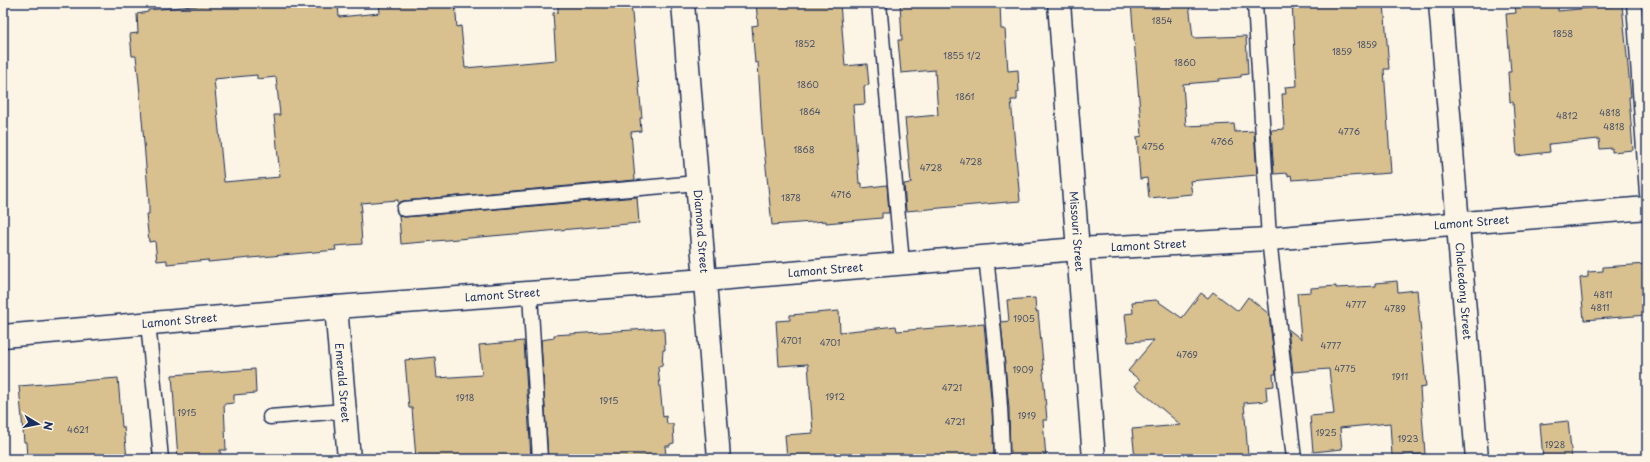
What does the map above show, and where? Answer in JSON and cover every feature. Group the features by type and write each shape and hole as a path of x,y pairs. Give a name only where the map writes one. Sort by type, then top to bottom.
{"street":[{"name":"Diamond Street","path":"683,3 719,459"},
{"name":"Missouri Street","path":"1059,3 1094,459"},
{"name":"Chalcedony Street","path":"1440,3 1477,459"},
{"name":"Lamont Street","path":"3,336 148,322 336,307 530,294 986,256 1078,249 1269,239 1647,208"},
{"name":"Emerald Street","path":"336,307 348,459"}],"lane":[{"path":"879,3 902,263"},
{"path":"1255,3 1269,239 1294,459"},
{"path":"1634,3 1647,194"},
{"path":"404,209 697,183"},
{"path":"986,256 996,351 1002,459"},
{"path":"530,294 540,459"},
{"path":"148,322 161,459"},
{"path":"270,417 344,411"}],"building":[{"path":"228,3 338,3 339,17 380,13 379,3 455,3 457,27 461,26 465,68 556,60 553,13 558,12 558,3 631,3 642,118 640,118 641,131 631,132 635,180 403,201 398,204 398,200 361,203 362,244 335,246 336,250 208,262 208,260 167,264 167,260 157,261 155,241 149,242 146,214 149,214 149,203 139,83 136,56 132,56 130,34 138,33 137,14 148,12 148,10","holes":["257,75 257,79 276,77 280,115 274,115 280,177 224,182 214,79"]},
{"path":"756,3 840,3 845,66 867,64 869,85 864,86 865,104 853,105 859,183 862,183 862,188 887,185 889,213 882,213 882,218 826,223 826,221 772,225 762,129 758,62 755,63 752,26 758,25"},
{"path":"900,3 1000,3 1001,29 1005,29 1008,71 1018,70 1019,92 1017,92 1017,100 1011,100 1020,201 906,211 904,184 911,183 905,118 938,115 935,70 901,73 898,40 902,40"},
{"path":"1131,3 1189,3 1193,38 1246,36 1248,74 1241,75 1241,77 1219,79 1219,81 1183,84 1186,126 1234,124 1235,132 1254,131 1257,175 1190,181 1192,194 1149,198 1147,178 1140,179 1137,137 1142,136"},
{"path":"1292,3 1384,3 1389,69 1384,69 1391,173 1292,180 1291,175 1288,176 1288,173 1274,174 1271,130 1284,129 1282,94 1286,94 1285,87 1297,86"},
{"path":"1515,3 1547,3 1547,7 1558,6 1558,11 1622,5 1631,97 1629,97 1633,150 1612,152 1612,148 1600,149 1599,139 1549,144 1550,152 1517,156 1513,102 1510,102 1508,72 1511,72 1506,14 1516,13"},
{"path":"637,197 639,223 401,244 399,215 405,217"},
{"path":"1647,264 1647,315 1584,320 1580,278 1588,277 1588,272 1603,271 1603,267"},
{"path":"1397,281 1398,292 1417,290 1426,387 1420,388 1425,454 1392,456 1390,423 1340,428 1342,449 1313,452 1310,416 1334,414 1329,369 1293,372 1288,329 1301,339 1297,293 1311,292 1311,288 1336,286 1336,288 1376,286 1376,283"},
{"path":"1213,292 1238,311 1248,297 1269,314 1276,374 1273,374 1274,386 1266,387 1267,401 1244,403 1248,456 1213,459 1135,459 1132,429 1181,425 1135,386 1140,380 1128,371 1154,340 1128,342 1125,314 1133,313 1132,302 1156,300 1182,318 1201,293 1208,298"},
{"path":"1035,298 1036,312 1038,311 1044,373 1047,420 1043,420 1046,459 1010,459 1009,408 1001,322 1009,321 1007,300"},
{"path":"839,311 840,332 896,326 897,331 984,324 992,409 994,459 787,459 785,435 813,433 808,364 779,366 776,321 790,320 790,315"},
{"path":"664,328 665,350 663,350 662,366 658,367 663,417 666,416 667,424 673,424 674,443 670,444 670,446 665,446 666,455 639,457 639,459 548,459 541,340 554,338 554,335"},
{"path":"524,341 531,459 416,459 412,408 409,408 405,360 435,357 437,378 482,375 479,345"},
{"path":"255,369 256,393 234,395 234,403 224,404 226,450 220,450 221,459 178,459 172,375"},
{"path":"118,378 122,427 124,427 127,459 27,459 19,386"},
{"path":"1568,421 1572,459 1543,459 1540,424"}]}
